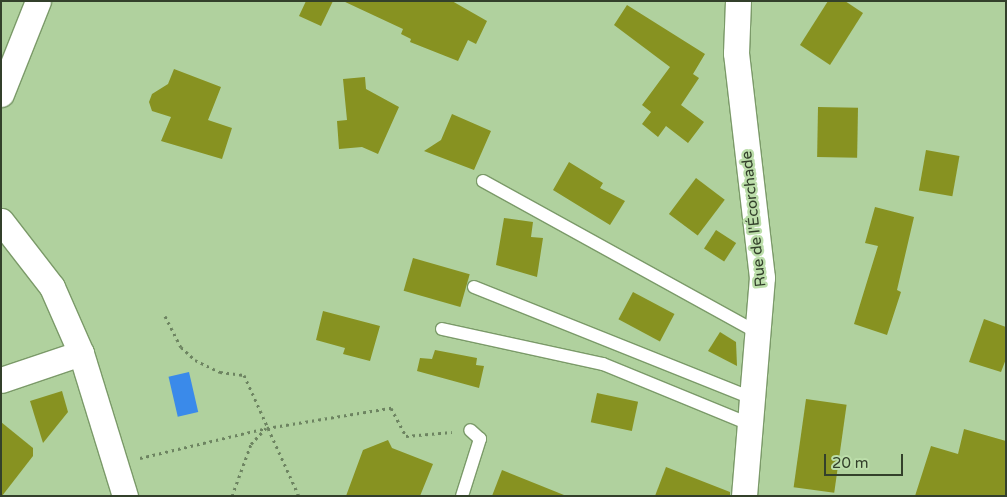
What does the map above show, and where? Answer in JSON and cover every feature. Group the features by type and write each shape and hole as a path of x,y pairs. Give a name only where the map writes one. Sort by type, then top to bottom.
{"street":[{"path":"1,94 38,1"},
{"name":"Rue de l'Écorchade","path":"738,1 736,53 762,277 752,425 744,496"},
{"path":"1,221 52,286 81,353 125,496"},
{"path":"1,380 81,353"}],"lane":[{"path":"483,181 758,333"},
{"path":"474,287 754,399"},
{"path":"442,329 603,364 752,425"},
{"path":"462,496 480,439 470,430"}],"path":[{"path":"166,316 180,347 195,360 220,372 244,375 299,496"},
{"path":"135,459 267,428 391,408 406,436 470,430"},
{"path":"232,496 251,444 267,428"}],"water":[{"path":"189,372 198,412 178,417 169,377"}],"building":[{"path":"306,1 333,1 321,26 299,16"},
{"path":"343,1 452,1 487,21 476,44 468,40 458,61 410,42 411,39 401,34 403,29"},
{"path":"828,1 845,1 863,13 830,65 800,45"},
{"path":"627,5 705,54 693,74 699,78 681,105 704,122 688,143 666,126 658,137 642,124 651,112 642,105 670,67 614,25"},
{"path":"174,69 221,87 208,120 232,128 222,159 161,141 171,117 152,111 149,102 152,94 168,84"},
{"path":"365,77 366,89 399,107 378,154 362,147 339,149 337,121 347,120 343,79"},
{"path":"818,107 858,108 857,158 817,157"},
{"path":"452,114 491,131 474,170 424,151 441,140"},
{"path":"926,150 959,156 952,196 919,190"},
{"path":"569,162 603,183 600,188 625,201 610,225 553,190"},
{"path":"696,178 725,200 698,236 669,214"},
{"path":"875,207 914,217 897,290 901,292 887,335 854,324 878,246 865,243"},
{"path":"504,218 533,222 531,237 543,238 537,277 496,265"},
{"path":"716,230 736,243 724,262 704,248"},
{"path":"413,258 470,274 460,307 404,291"},
{"path":"633,292 674,314 660,341 618,319"},
{"path":"323,311 380,326 370,361 343,354 345,348 316,340"},
{"path":"984,319 1006,327 1006,359 1001,372 969,362"},
{"path":"720,332 736,342 737,366 708,351"},
{"path":"435,350 477,358 476,365 484,366 479,388 417,371 420,358 432,359"},
{"path":"62,391 68,412 43,443 30,401"},
{"path":"597,393 638,402 632,431 591,422"},
{"path":"806,399 847,405 834,493 794,487"},
{"path":"1,422 33,448 33,456 2,496"},
{"path":"964,429 1006,441 1006,496 915,496 931,446 958,454"},
{"path":"388,440 392,448 433,464 420,496 346,496 363,450"},
{"path":"666,467 730,492 730,496 655,496"},
{"path":"502,470 564,495 564,496 492,496"}]}
